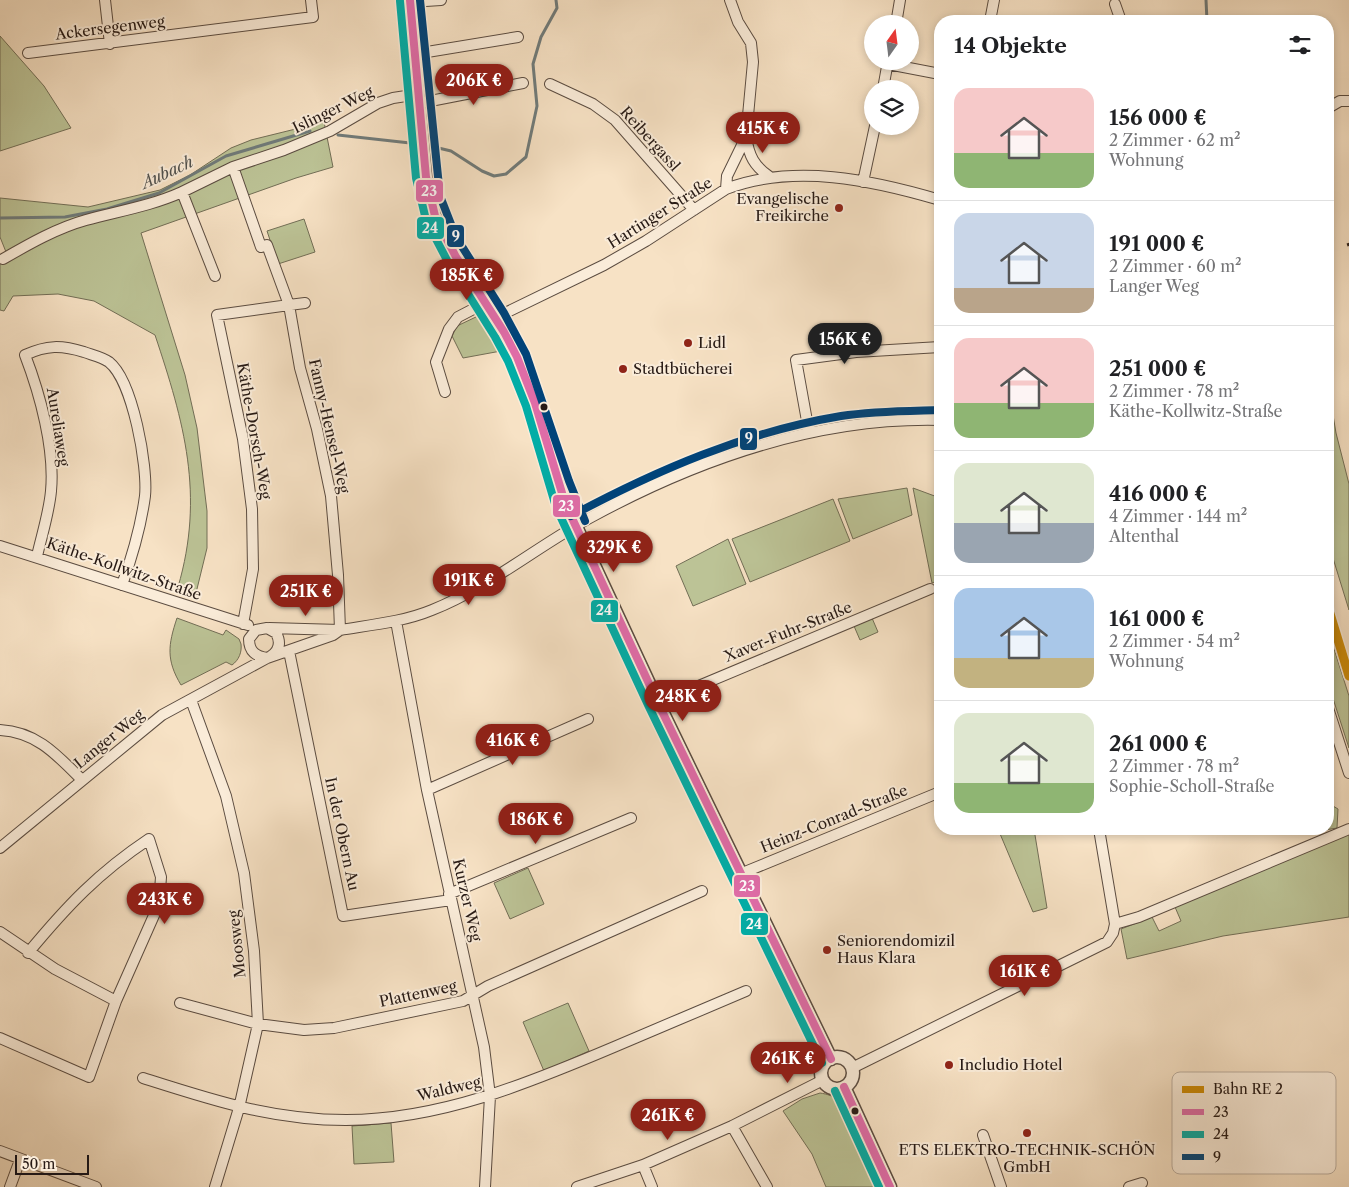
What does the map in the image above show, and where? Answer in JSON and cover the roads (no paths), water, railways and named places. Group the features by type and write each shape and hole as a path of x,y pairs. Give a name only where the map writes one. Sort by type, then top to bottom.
{"street":[{"path":"105,0 110,44"},
{"name":"Ackersegenweg","path":"28,53 313,17 311,0"},
{"path":"442,0 410,1 426,177 435,216 456,258 495,318 517,357 535,403 558,484 576,525 658,703 831,1059"},
{"path":"730,0 738,22 751,43 753,52 746,137 749,153 754,163 770,177"},
{"path":"898,15 900,0"},
{"path":"991,15 994,0"},
{"path":"1115,4 1120,15"},
{"path":"415,54 518,37"},
{"path":"919,69 934,73"},
{"name":"Islinger Weg","path":"2,259 41,238 85,220 144,206 182,192 233,166 284,150 330,130 378,103 392,98 420,99 523,83"},
{"name":"Reibergassl","path":"550,84 593,104 615,120 694,210"},
{"path":"1334,104 1340,101 1349,100"},
{"path":"863,182 873,135"},
{"path":"726,189 726,176 746,137"},
{"path":"233,166 261,247 266,245 289,305 305,303"},
{"name":"Hartinger Straße","path":"495,318 604,265 726,189 770,177 801,175 863,182 934,199"},
{"path":"182,192 215,276"},
{"path":"445,392 436,362 449,329 458,317 485,303"},
{"name":"Käthe-Dorsch-Weg","path":"241,623 253,568 252,509 242,439 217,315 289,305"},
{"name":"Fanny-Hensel-Weg","path":"289,305 300,368 317,429 331,496 338,575 340,630"},
{"name":"Aureliaweg","path":"37,556 47,518 51,490 47,437 41,402 25,355 39,349 64,346 110,363 118,374 131,403 138,427 146,473 145,495 122,585"},
{"path":"809,432 796,360 856,352 934,348"},
{"name":"Langer Weg","path":"0,848 162,715 269,657 289,651 340,630 396,621 432,610 465,594 576,525 654,484 694,466 809,432 887,422 934,420"},
{"name":"Käthe-Kollwitz-Straße","path":"0,546 37,556 241,623 268,628 340,630"},
{"name":"Xaver-Fuhr-Straße","path":"658,703 930,589"},
{"name":"Kurzer Weg","path":"396,621 427,790 450,897 474,994 484,1048 490,1096 485,1187"},
{"path":"241,623 249,640 251,651 248,670"},
{"path":"249,640 256,630 268,628 276,633 280,643 276,653 269,657 257,656 251,651"},
{"name":"In der Obern Au","path":"289,651 343,916 450,897 631,818"},
{"name":"Moosweg","path":"191,700 226,796 244,873 254,951 258,1024 239,1108 215,1187"},
{"path":"427,790 588,719"},
{"path":"1334,727 1349,773"},
{"path":"0,730 20,733 41,742 82,780"},
{"name":"Heinz-Conrad-Straße","path":"740,874 934,794"},
{"path":"1115,924 1139,917 1349,829"},
{"path":"852,1068 1107,942 1114,933 1115,924 1100,835"},
{"path":"0,1038 89,1077 116,1002 159,904 161,877 149,838 116,861 90,883 28,953"},
{"name":"Plattenweg","path":"180,1003 258,1024 304,1030 334,1028 463,1001 474,994 702,891"},
{"path":"0,932 28,953 116,1002"},
{"name":"Waldweg","path":"143,1078 239,1108 301,1117 346,1120 384,1118 490,1096 564,1069 746,991"},
{"path":"831,1059 843,1059 852,1068 853,1076 844,1087 832,1088 823,1080 822,1068 831,1059"},
{"path":"577,1187 643,1165 732,1126 823,1080"},
{"path":"844,1087 890,1187"},
{"path":"732,1126 766,1187"},
{"path":"984,1136 1001,1187"},
{"path":"0,1151 96,1187"},
{"path":"10,1187 20,1160"},
{"path":"643,1165 652,1187"},
{"path":"1128,1187 1142,1183"}],"waterway":[{"name":"Aubach","path":"426,145 451,151 482,171 494,176 506,174 526,157 537,106 533,64 541,37 557,8 556,0"},
{"path":"1206,0 1207,15"},
{"name":"Aubach","path":"0,218 65,217 107,209 159,193 226,156 310,131"},
{"name":"Aubach","path":"338,135 419,144"}],"place":[{"name":"Evangelische Freikirche","path":"839,208"},
{"name":"Lidl","path":"688,343"},
{"name":"Stadtbücherei","path":"623,369"},
{"name":"Seniorendomizil Haus Klara","path":"827,950"},
{"name":"Includio Hotel","path":"949,1065"},
{"name":"ETS ELEKTRO-TECHNIK-SCHÖN GmbH","path":"1027,1133"}]}
